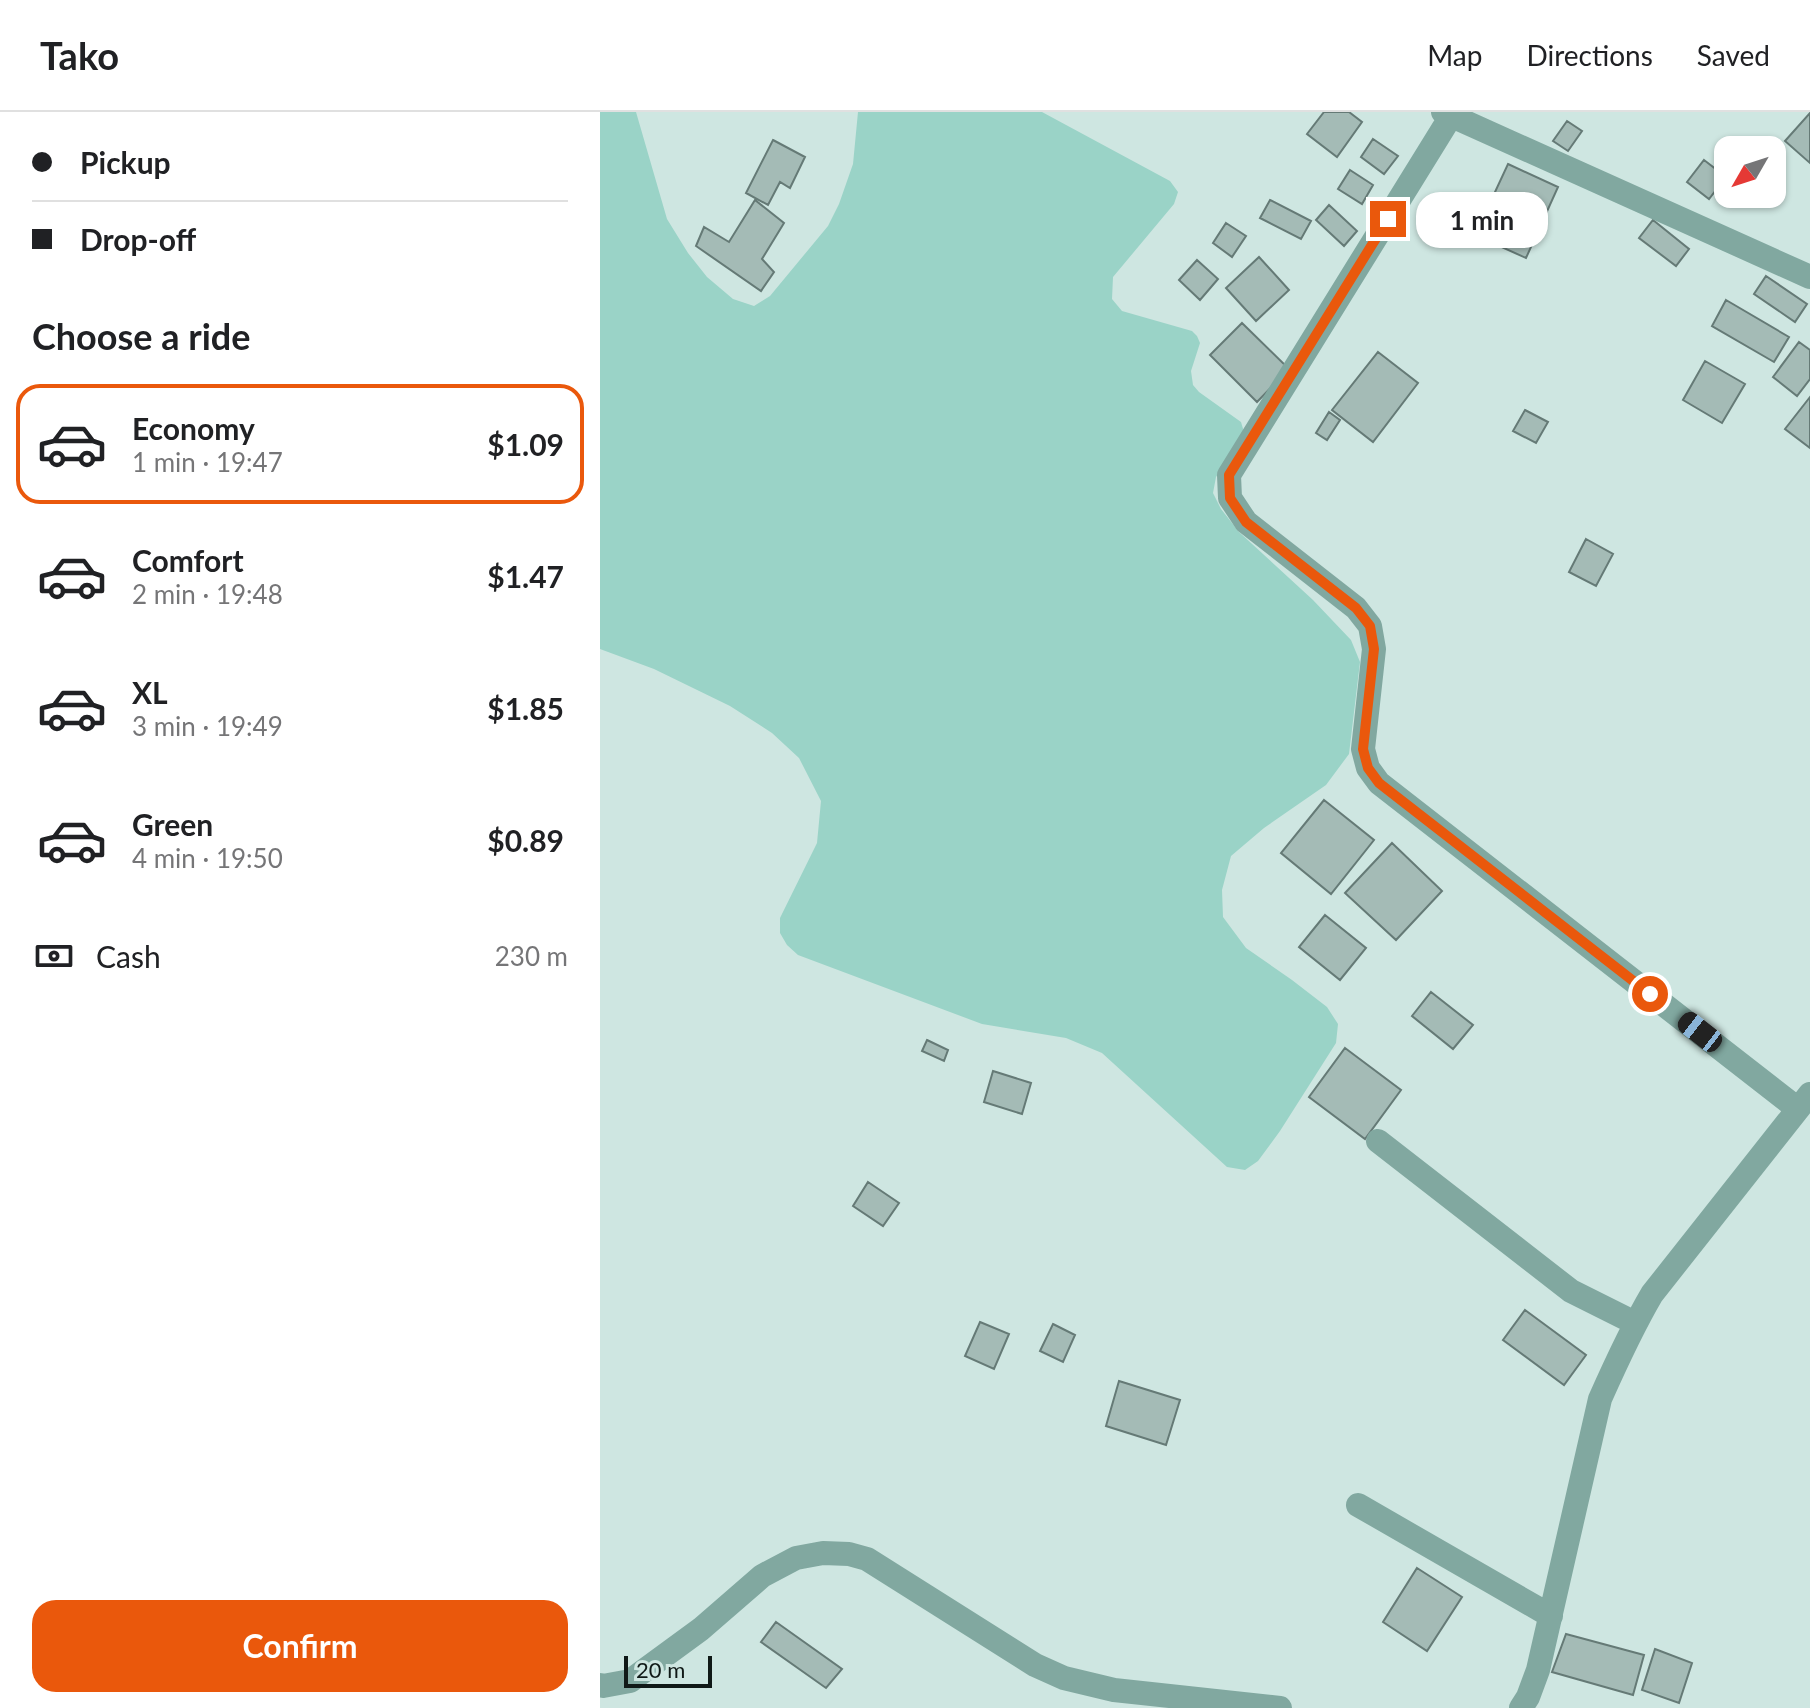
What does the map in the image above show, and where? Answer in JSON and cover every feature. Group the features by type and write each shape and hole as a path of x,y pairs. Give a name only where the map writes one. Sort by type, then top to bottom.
{"street":[{"path":"1521,1708 1538,1670 1600,1399 1635,1323 1652,1294 1804,1101 1379,783 1368,768 1363,749 1374,649 1370,626 1356,608 1246,522 1230,498 1229,475 1447,114 1810,277"},
{"path":"1378,1141 1571,1291 1635,1323"},
{"path":"1358,1505 1551,1616"},
{"path":"600,1685 630,1681 701,1629 762,1576 796,1558 823,1553 849,1554 867,1559 1035,1665 1064,1678 1114,1690 1280,1708"}],"green space":[{"path":"600,112 636,112 667,219 707,277 733,299 754,306 770,296 828,226 853,164 858,112 1042,112 1170,181 1178,192 1174,204 1113,277 1112,299 1122,311 1192,331 1197,336 1200,343 1191,371 1193,385 1241,422 1244,432 1216,477 1213,493 1221,509 1239,532 1313,600 1351,640 1360,662 1349,754 1326,785 1264,828 1231,856 1222,890 1223,917 1246,948 1327,1007 1338,1024 1336,1043 1280,1131 1258,1161 1245,1170 1227,1167 1102,1053 1066,1038 982,1024 798,955 780,933 780,918 817,843 821,801 799,758 772,733 730,706 654,669 600,649"}],"building":[{"path":"1324,112 1349,112 1362,122 1337,157 1307,134"},
{"path":"1810,113 1810,163 1786,140"},
{"path":"1567,121 1582,131 1568,151 1553,141"},
{"path":"1373,139 1398,156 1384,174 1361,157"},
{"path":"773,140 805,157 790,188 780,182 768,205 746,193"},
{"path":"1704,160 1714,168 1714,193 1709,199 1687,182"},
{"path":"1508,164 1558,187 1526,258 1475,235"},
{"path":"1350,170 1373,185 1362,204 1338,189"},
{"path":"755,200 784,223 762,259 774,272 761,291 696,246 704,227 729,242"},
{"path":"1270,200 1311,221 1301,239 1260,218"},
{"path":"1329,205 1357,231 1344,246 1316,220"},
{"path":"1653,220 1689,249 1676,266 1639,238"},
{"path":"1226,223 1246,236 1232,257 1213,243"},
{"path":"1259,257 1289,290 1256,321 1226,288"},
{"path":"1197,260 1218,279 1200,300 1179,280"},
{"path":"1766,276 1807,304 1795,322 1754,294"},
{"path":"1726,300 1789,337 1774,362 1712,326"},
{"path":"1242,323 1289,369 1257,402 1210,355"},
{"path":"1799,342 1810,350 1810,379 1797,396 1773,377"},
{"path":"1378,352 1418,383 1373,442 1332,410"},
{"path":"1705,361 1745,384 1722,423 1683,400"},
{"path":"1810,397 1810,448 1785,429"},
{"path":"1525,410 1548,422 1536,443 1513,431"},
{"path":"1329,412 1340,420 1327,440 1316,433"},
{"path":"1586,539 1613,554 1596,586 1569,572"},
{"path":"1324,800 1374,840 1331,894 1281,853"},
{"path":"1392,843 1442,891 1396,940 1345,893"},
{"path":"1325,915 1366,948 1340,980 1299,947"},
{"path":"1431,992 1473,1025 1453,1049 1412,1016"},
{"path":"927,1040 948,1050 944,1061 922,1051"},
{"path":"1345,1048 1401,1090 1365,1139 1309,1097"},
{"path":"993,1071 1031,1083 1022,1114 984,1102"},
{"path":"868,1182 899,1203 883,1226 853,1206"},
{"path":"1525,1310 1586,1355 1564,1385 1503,1340"},
{"path":"980,1322 1009,1334 994,1369 965,1356"},
{"path":"1053,1324 1075,1335 1063,1362 1040,1351"},
{"path":"1119,1381 1180,1400 1166,1445 1106,1426"},
{"path":"1417,1568 1462,1597 1427,1651 1383,1622"},
{"path":"776,1622 842,1669 826,1688 761,1642"},
{"path":"1566,1634 1644,1655 1633,1695 1552,1672"},
{"path":"1655,1649 1692,1663 1679,1703 1642,1690"}],"route":[{"path":"1388,219 1229,475 1230,498 1246,522 1356,608 1370,626 1374,649 1363,749 1368,768 1379,783 1650,994"}]}
